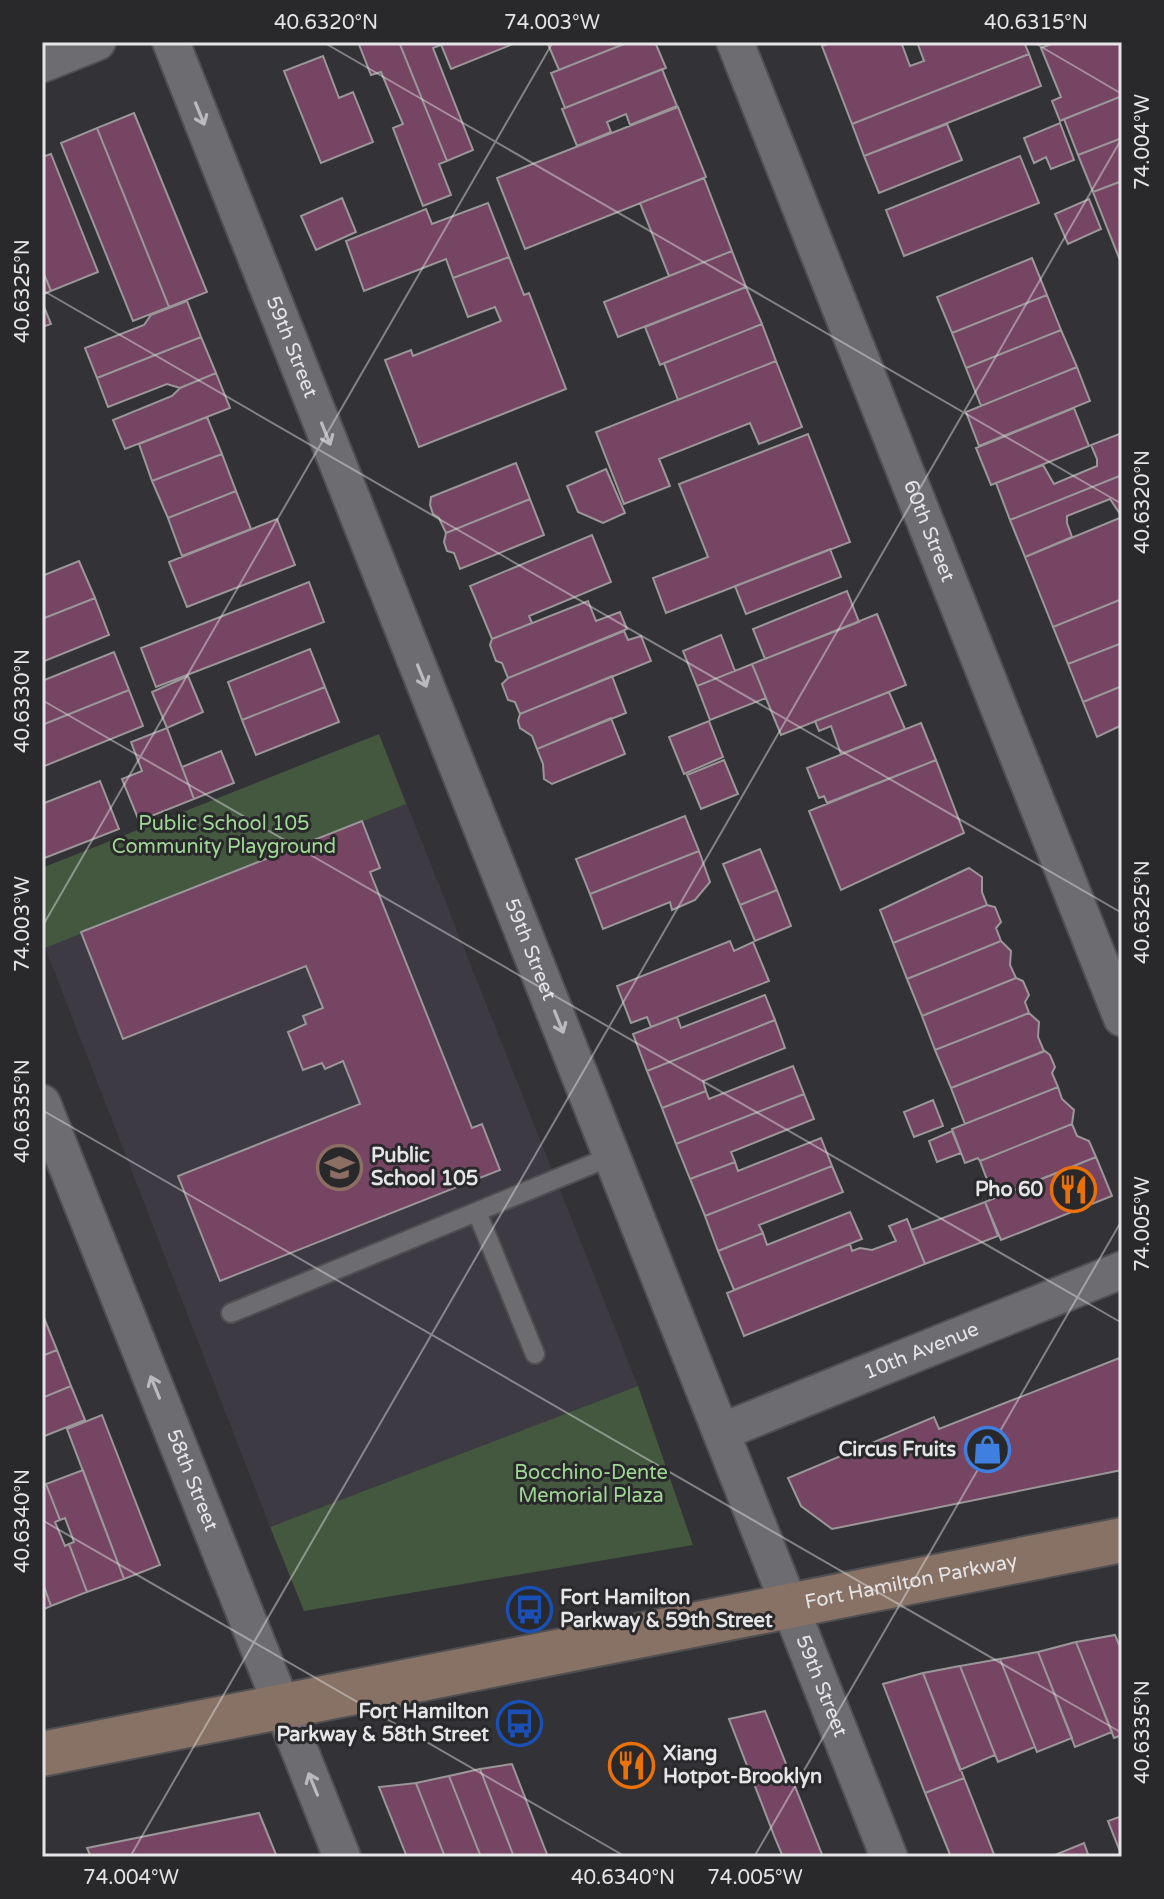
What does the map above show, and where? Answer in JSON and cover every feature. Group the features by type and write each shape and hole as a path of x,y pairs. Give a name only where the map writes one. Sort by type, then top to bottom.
{"main road":[{"name":"Fort Hamilton Parkway","path":"42,1754 1122,1540"}],"street":[{"path":"42,64 97,42"},
{"name":"59th Street","path":"171,42 889,1857"},
{"name":"60th Street","path":"735,42 1122,1018"},
{"name":"58th Street","path":"42,1103 342,1857"},
{"name":"10th Avenue","path":"721,1432 1122,1270"}],"lane":[{"path":"231,1313 612,1156"},
{"path":"477,1212 535,1354"}],"shaded area":[{"name":"Public School 105","path":"379,734 638,1386 270,1527 42,940 42,868"}],"green space":[{"name":"Public School 105 Community Playground","path":"379,734 406,804 45,948 42,940 42,868"},
{"name":"Bocchino-Dente Memorial Plaza","path":"638,1386 693,1545 304,1611 270,1527"}],"building":[{"path":"358,42 399,42 447,161 439,164 451,195 423,206 393,128 403,124 381,72 371,75"},
{"path":"399,42 440,42 441,45 433,48 473,150 447,161"},
{"path":"440,42 518,42 451,69"},
{"path":"547,42 629,42 559,70"},
{"path":"629,42 655,42 666,68 565,108 551,73"},
{"path":"833,42 901,42 910,66 924,61 917,42 1024,42 1029,54 852,124 822,46"},
{"path":"1056,42 1122,42 1122,96 1060,121 1052,101 1061,97 1041,48"},
{"path":"1029,54 1041,86 864,156 852,124"},
{"path":"323,56 339,98 353,92 373,142 321,163 284,71"},
{"path":"662,69 677,106 630,125 626,114 607,122 611,132 577,146 562,109"},
{"path":"1122,96 1122,138 1078,155 1064,119"},
{"path":"678,107 706,177 525,249 497,178"},
{"path":"134,113 207,292 169,307 97,128"},
{"path":"1060,123 1074,160 1051,169 1046,157 1034,163 1024,138"},
{"path":"947,124 962,160 879,193 864,156"},
{"path":"97,128 169,307 133,321 61,143"},
{"path":"1122,138 1122,181 1093,192 1078,155"},
{"path":"51,154 98,272 51,291 42,269 42,157"},
{"path":"1020,156 1039,203 904,256 886,210"},
{"path":"704,178 732,251 669,276 640,203"},
{"path":"1122,181 1122,262 1121,263 1093,192"},
{"path":"342,198 356,232 316,250 301,216"},
{"path":"1089,199 1101,229 1068,244 1055,214"},
{"path":"488,203 509,257 453,278 446,259 364,291 346,241 426,209 432,224"},
{"path":"732,251 746,287 618,337 604,302"},
{"path":"509,257 524,295 529,293 566,389 419,447 385,360 411,350 413,356 501,321 495,307 468,317 453,278"},
{"path":"1032,258 1047,295 952,333 937,297"},
{"path":"42,269 51,291 42,295"},
{"path":"746,287 762,324 660,365 645,327"},
{"path":"1047,295 1061,330 966,368 952,333"},
{"path":"187,301 201,337 97,378 85,348 144,325 151,315"},
{"path":"42,302 51,324 42,327"},
{"path":"762,324 776,361 678,400 664,363"},
{"path":"1061,330 1077,367 981,406 966,368"},
{"path":"201,337 216,373 180,388 167,384 108,407 97,378"},
{"path":"776,361 802,427 759,444 750,423 659,459 670,486 624,504 596,432"},
{"path":"1077,367 1090,401 979,446 966,412"},
{"path":"216,373 230,408 125,449 113,420 172,396 180,388"},
{"path":"1074,408 1089,446 991,485 976,448"},
{"path":"207,417 222,454 152,481 139,444"},
{"path":"1122,433 1122,475 1010,520 996,483 1043,465 1054,484 1097,466 1091,445"},
{"path":"808,434 850,542 666,613 653,578 708,557 679,484"},
{"path":"222,454 236,491 168,518 152,481"},
{"path":"516,463 530,499 446,533 439,518 433,514 431,497"},
{"path":"606,469 625,513 603,523 578,512 567,486"},
{"path":"1122,475 1122,517 1110,499 1067,516 1072,537 1025,557 1010,520"},
{"path":"236,491 251,529 182,556 168,518"},
{"path":"530,499 544,535 460,569 454,553 447,551 444,542 446,533"},
{"path":"1122,517 1122,599 1053,627 1025,557"},
{"path":"277,519 295,565 187,607 169,562"},
{"path":"592,535 611,582 529,616 532,623 492,639 470,586"},
{"path":"830,549 841,577 746,614 735,586"},
{"path":"79,561 95,598 42,619 42,576"},
{"path":"309,582 324,622 156,687 141,648"},
{"path":"847,591 859,622 765,659 753,629"},
{"path":"95,598 109,635 42,662 42,619"},
{"path":"1122,599 1122,643 1068,664 1053,627"},
{"path":"588,601 596,621 620,612 627,629 508,678 502,663 496,661 490,645 492,639"},
{"path":"877,614 906,685 781,735 752,664"},
{"path":"624,631 628,640 641,636 651,661 520,714 515,702 508,700 502,684 508,678"},
{"path":"721,635 735,671 697,686 683,651"},
{"path":"1122,643 1122,686 1083,702 1068,664"},
{"path":"310,649 325,687 242,720 228,682"},
{"path":"114,652 129,690 42,725 42,681"},
{"path":"752,664 766,698 710,720 697,686"},
{"path":"188,676 203,712 167,728 152,692"},
{"path":"612,676 626,713 537,749 532,736 520,728 520,714"},
{"path":"1122,686 1122,725 1097,737 1083,702"},
{"path":"325,687 339,722 256,755 242,720"},
{"path":"129,690 143,726 42,767 42,725"},
{"path":"889,692 905,729 841,754 831,726 819,731 815,721"},
{"path":"611,718 625,754 552,784 544,779 543,764 537,749"},
{"path":"709,721 723,757 684,774 669,737"},
{"path":"921,723 936,760 827,803 824,796 819,798 807,768"},
{"path":"167,728 194,799 139,821 122,779 142,771 131,742"},
{"path":"221,751 234,783 194,799 182,767"},
{"path":"724,760 738,794 701,809 687,775"},
{"path":"936,760 964,833 841,890 809,811"},
{"path":"100,781 119,829 42,859 42,804"},
{"path":"685,816 699,851 590,894 576,859"},
{"path":"362,821 380,868 370,872 472,1128 482,1124 500,1170 220,1281 178,1176 360,1104 343,1061 325,1069 322,1063 303,1070 288,1032 306,1024 303,1016 323,1008 306,966 123,1039 81,932"},
{"path":"760,849 777,890 740,905 723,864"},
{"path":"699,851 710,882 695,900 672,910 670,902 603,929 590,894"},
{"path":"969,868 982,877 982,892 987,905 893,943 880,910"},
{"path":"777,890 791,926 755,941 740,905"},
{"path":"987,905 995,907 1001,922 996,928 1001,941 907,979 893,943"},
{"path":"730,941 734,951 753,942 769,981 651,1027 647,1017 631,1023 617,986"},
{"path":"1001,941 1011,951 1010,965 1016,978 922,1016 907,979"},
{"path":"1016,978 1023,981 1029,995 1025,1002 1029,1013 935,1050 922,1016"},
{"path":"765,995 775,1020 647,1071 633,1034 677,1017 681,1028"},
{"path":"1029,1013 1039,1022 1038,1037 1044,1051 951,1088 935,1050"},
{"path":"775,1020 785,1048 703,1081 706,1091 662,1108 647,1071"},
{"path":"1045,1051 1055,1067 1052,1073 1058,1087 965,1124 951,1088"},
{"path":"793,1066 804,1094 676,1144 662,1108 706,1091 709,1099"},
{"path":"1058,1087 1062,1099 1074,1110 1072,1124 980,1161 978,1158 965,1163 952,1129"},
{"path":"804,1094 814,1119 731,1152 735,1162 690,1179 676,1144"},
{"path":"933,1100 943,1126 914,1137 904,1112"},
{"path":"1072,1124 1077,1136 1089,1141 1096,1157 994,1198 980,1161"},
{"path":"952,1131 961,1153 937,1162 929,1141"},
{"path":"821,1138 832,1166 705,1216 690,1179 735,1162 738,1171"},
{"path":"1096,1157 1112,1196 1001,1240 985,1202"},
{"path":"832,1166 843,1192 759,1225 763,1233 718,1251 705,1216"},
{"path":"985,1202 998,1236 925,1264 911,1230"},
{"path":"850,1212 862,1239 734,1290 718,1251 763,1233 767,1245"},
{"path":"907,1219 925,1264 744,1336 727,1293 850,1244 852,1251 860,1248 872,1250 896,1241 889,1226"},
{"path":"42,1313 57,1350 42,1356"},
{"path":"57,1350 71,1386 42,1398 42,1356"},
{"name":"Circus Fruits","path":"1122,1357 1122,1470 832,1529 801,1506 788,1478 934,1417 939,1429"},
{"path":"71,1386 85,1420 42,1437 42,1398"},
{"path":"102,1415 160,1565 124,1579 67,1429"},
{"path":"83,1470 124,1579 87,1592 69,1544 74,1542 65,1518 60,1520 46,1484"},
{"path":"46,1484 60,1520 55,1522 65,1546 69,1544 87,1592 51,1606 42,1581 42,1486"},
{"path":"42,1581 51,1606 42,1610"},
{"path":"1115,1635 1122,1652 1122,1735 1114,1738 1076,1642"},
{"path":"1076,1642 1112,1732 1075,1747 1038,1652"},
{"path":"1038,1652 1072,1738 1037,1752 1000,1659"},
{"path":"1000,1659 1035,1747 998,1762 960,1666"},
{"path":"960,1666 995,1755 960,1770 923,1673"},
{"path":"923,1673 964,1778 925,1793 883,1684"},
{"path":"765,1711 823,1857 783,1857 775,1838 729,1719"},
{"path":"512,1764 548,1857 514,1857 480,1769"},
{"path":"480,1769 514,1857 481,1857 449,1776"},
{"path":"449,1776 481,1857 445,1857 416,1783"},
{"path":"964,1778 995,1857 951,1857 925,1793"},
{"path":"416,1783 445,1857 407,1857 379,1787"},
{"path":"259,1813 277,1857 91,1857 87,1848"},
{"path":"1122,1816 1122,1854 1121,1854 1108,1821"},
{"path":"1084,1843 1089,1857 1050,1857"}],"place":[{"name":"Public School 105","path":"340,1167"},
{"name":"Pho 60","path":"1074,1190"},
{"name":"Circus Fruits","path":"987,1450"},
{"name":"Fort Hamilton Parkway & 59th Street","path":"529,1609"},
{"name":"Fort Hamilton Parkway & 58th Street","path":"520,1723"},
{"name":"Xiang Hotpot-Brooklyn","path":"632,1765"}]}
